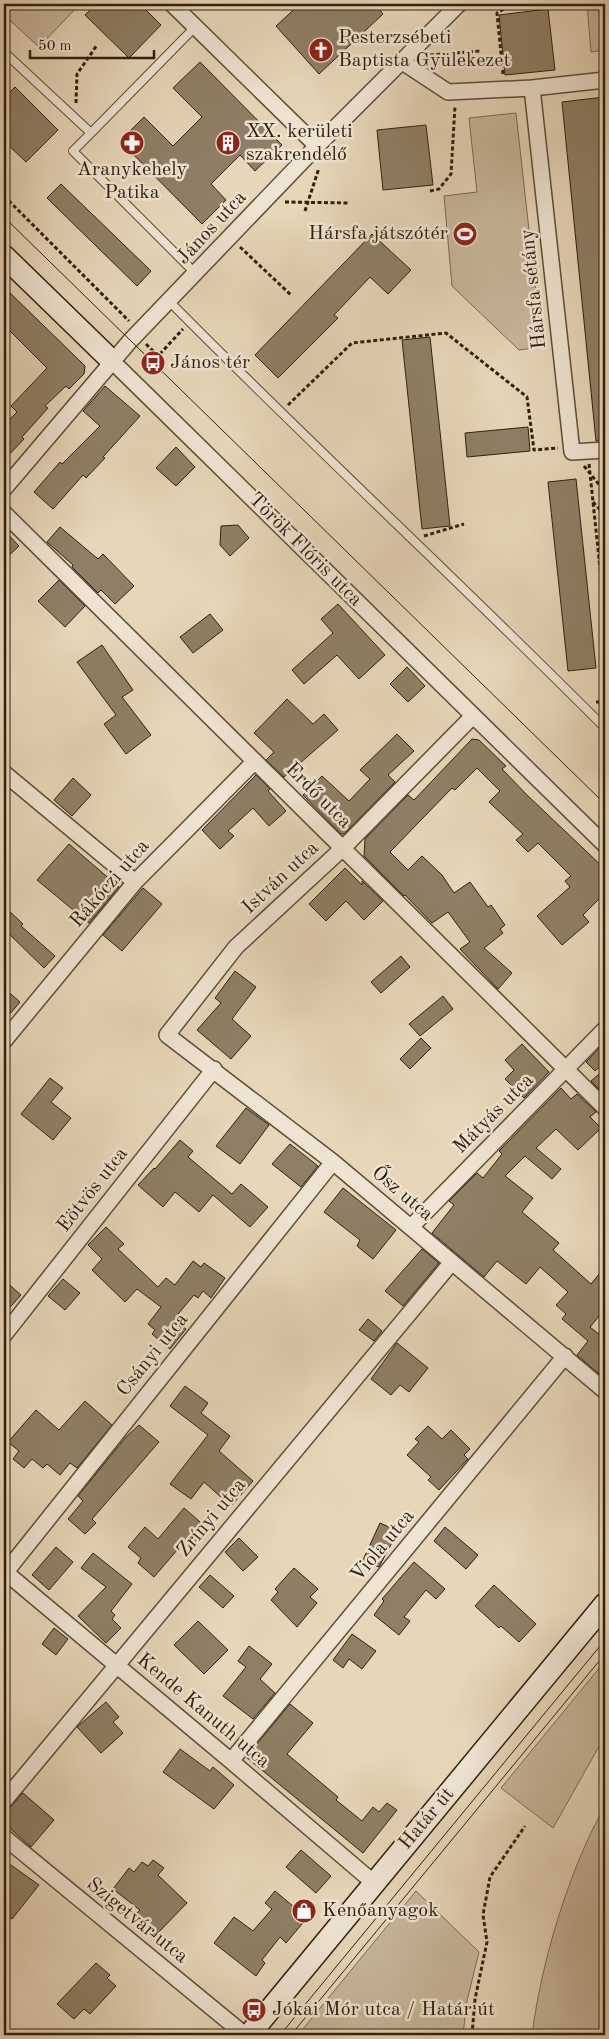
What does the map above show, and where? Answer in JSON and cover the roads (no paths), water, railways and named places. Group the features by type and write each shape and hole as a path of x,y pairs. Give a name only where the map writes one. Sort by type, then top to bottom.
{"main road":[{"name":"Török Flóris utca","path":"4,256 112,361"},
{"name":"Határ út","path":"249,2035 605,1604"}],"street":[{"path":"172,4 317,146"},
{"name":"János utca","path":"4,489 112,361 317,146 459,4"},
{"path":"401,61 448,92 532,88 605,80"},
{"name":"Hársfa sétány","path":"532,88 572,449 588,451 605,450"},
{"name":"Török Flóris utca","path":"112,361 605,845"},
{"name":"Erdő utca","path":"4,513 567,1068 605,1108"},
{"name":"István utca","path":"167,1034 236,947 343,848 473,716"},
{"name":"Rákóczi utca","path":"4,1041 135,882 254,761"},
{"path":"4,773 135,882"},
{"name":"Mátyás utca","path":"411,1227 605,1029"},
{"name":"Ősz utca","path":"167,1034 333,1162 605,1391"},
{"name":"Eötvös utca","path":"4,1335 214,1070"},
{"name":"Csányi utca","path":"4,1572 333,1162"},
{"name":"Zrínyi utca","path":"4,1801 452,1262"},
{"name":"Viola utca","path":"231,1760 565,1356"},
{"name":"Kende Kanuth utca","path":"4,1572 231,1760 374,1883"},
{"name":"Szigetvár utca","path":"4,1837 245,2035"}],"lane":[{"path":"195,27 73,151 196,274"},
{"path":"4,52 91,133"},
{"path":"169,301 605,728"}],"tram line":[{"path":"4,217 605,804"},
{"path":"280,2035 605,1640"},
{"path":"291,2035 605,1654"}],"place":[{"name":"Pesterzsébeti Baptista Gyülekezet","path":"321,50"},
{"name":"Aranykehely Patika","path":"132,143"},
{"name":"XX. kerületi szakrendelő","path":"228,143"},
{"name":"Hársfa játszótér","path":"465,234"},
{"name":"János tér","path":"153,363"},
{"name":"Kenőanyagok","path":"304,1911"},
{"name":"Jókai Mór utca / Határ út","path":"254,2010"}]}
